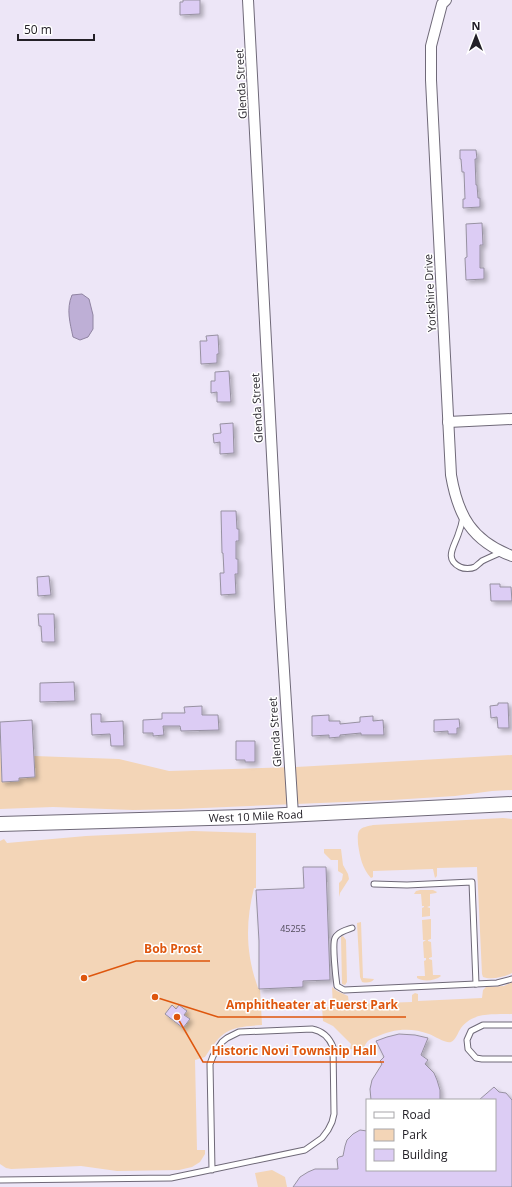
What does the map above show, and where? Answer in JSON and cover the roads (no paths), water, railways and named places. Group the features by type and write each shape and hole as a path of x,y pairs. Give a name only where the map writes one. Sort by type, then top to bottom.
{"main road":[{"name":"West 10 Mile Road","path":"0,824 293,815 512,804"}],"street":[{"name":"Glenda Street","path":"248,0 280,607 293,815"},
{"name":"Yorkshire Drive","path":"443,1 431,46 431,80 450,460 457,502 467,523 482,539 507,554"},
{"path":"448,422 512,419"}],"lane":[{"path":"464,516 452,548 452,560 455,564 461,568 474,567 490,557 507,554"},
{"path":"374,884 407,885 472,882 476,984"},
{"path":"352,928 342,932 336,937 334,943 336,979 338,986 344,990 497,983 512,979"},
{"path":"512,1025 483,1025 471,1031 467,1040 468,1049 476,1058 512,1059"},
{"path":"0,1180 171,1178 212,1170 305,1150 322,1138 332,1122 334,1107 333,1047 330,1040 324,1033 312,1029 239,1032 222,1042 210,1064 212,1170"}],"place":[{"name":"Bob Prost","path":"84,978"},
{"name":"Amphitheater at Fuerst Park","path":"155,997"},
{"name":"Historic Novi Township Hall","path":"177,1017"}]}
